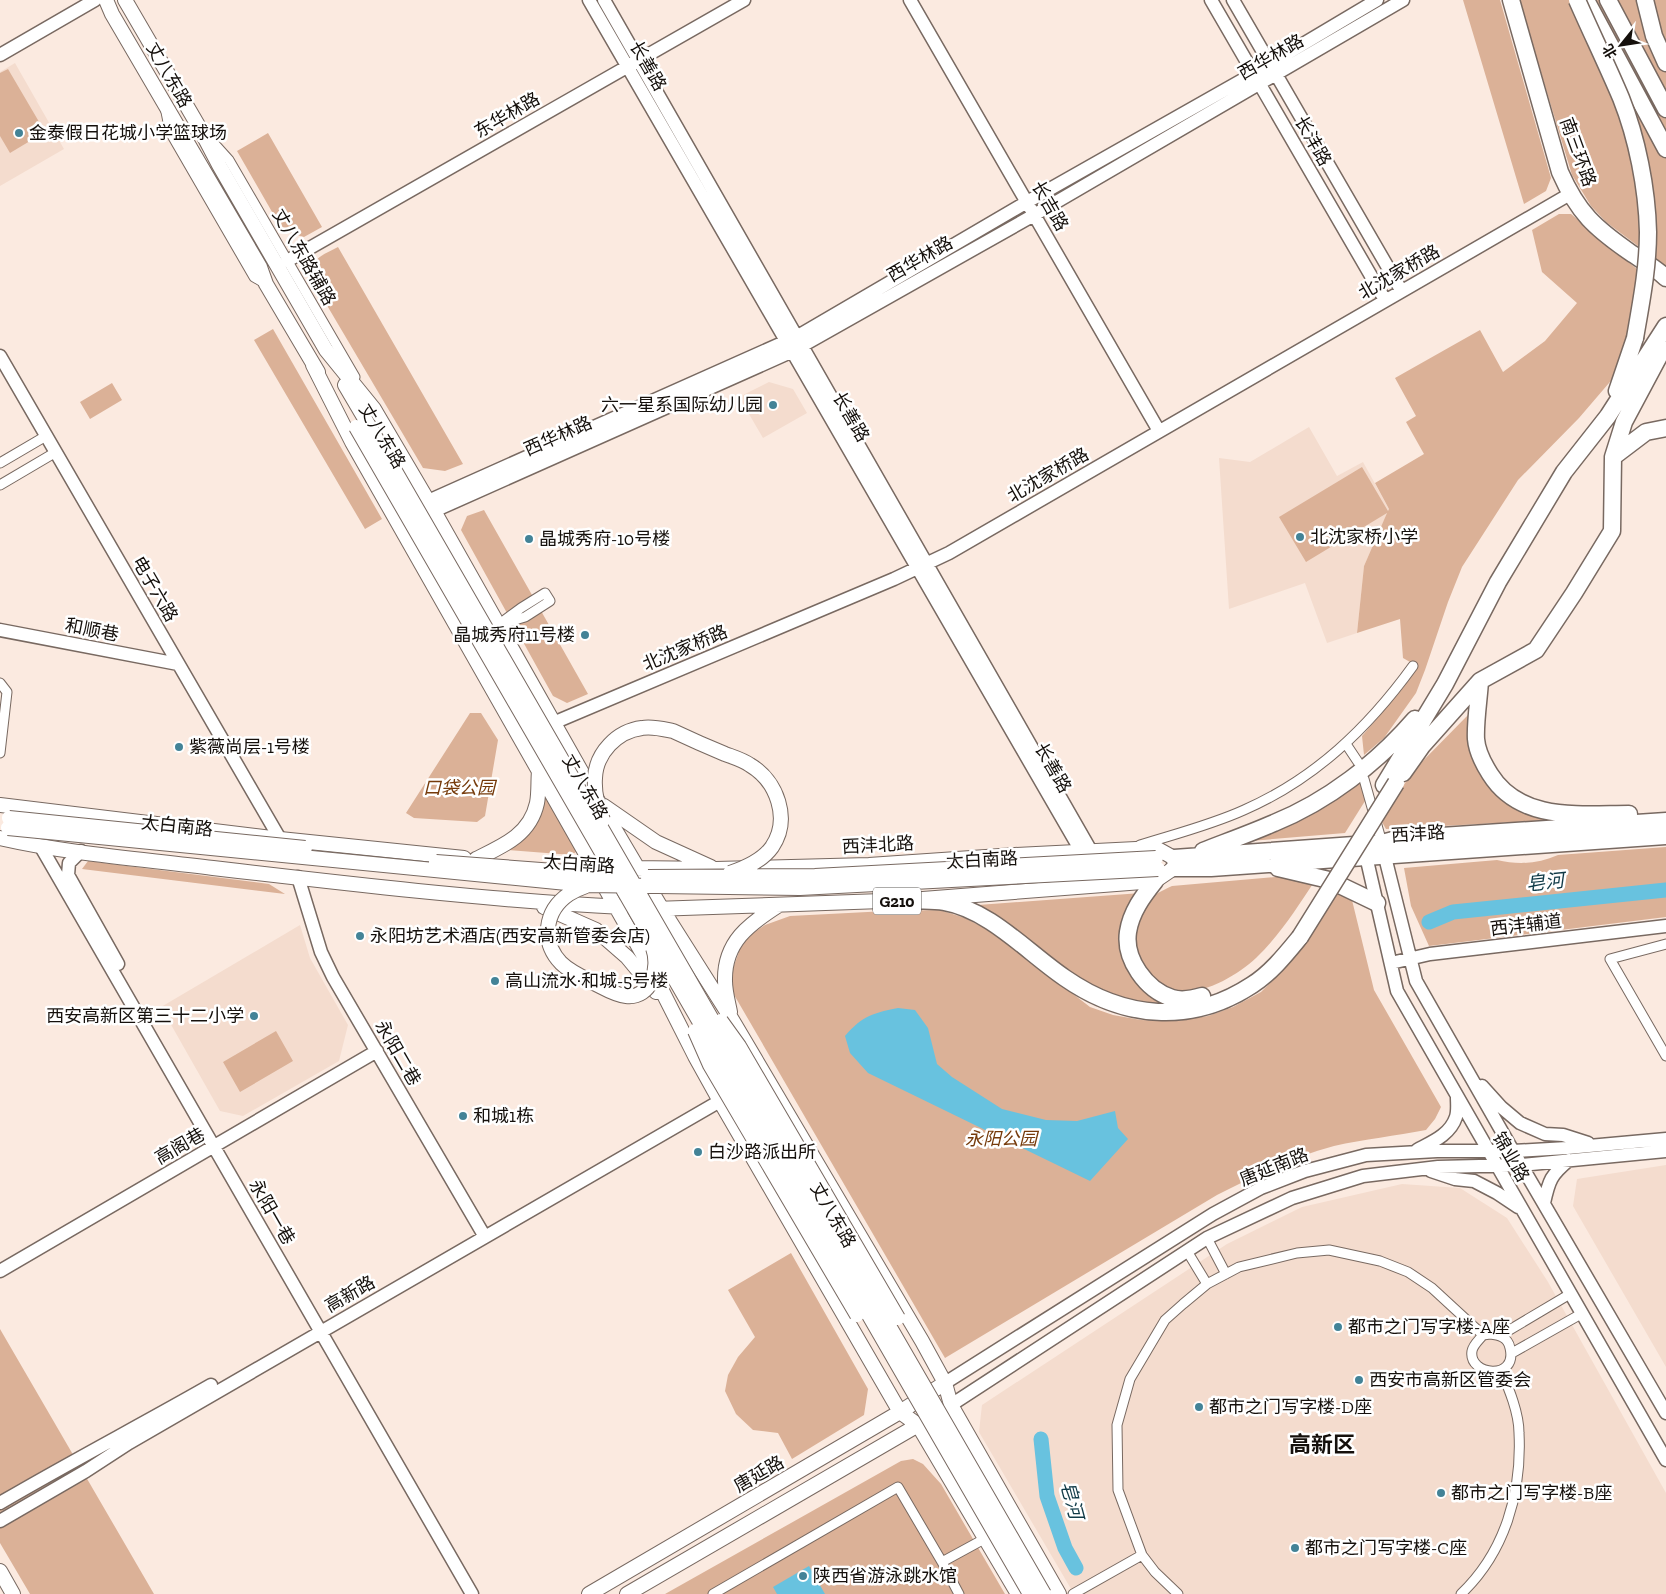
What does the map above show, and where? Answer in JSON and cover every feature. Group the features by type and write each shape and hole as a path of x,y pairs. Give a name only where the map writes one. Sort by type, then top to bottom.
{"highway":[{"name":"南三环路","path":"1511,0 1560,172 1570,194 1583,214 1605,236 1666,278"},
{"path":"1577,0 1621,99 1636,150 1645,196 1648,232 1646,278 1636,338 1608,416"},
{"path":"1586,0 1666,150"},
{"path":"1608,0 1666,109"},
{"path":"1645,0 1654,36 1666,63"},
{"path":"1390,784 1480,681 1536,650 1612,531 1613,457 1624,422 1659,350 1666,326"},
{"path":"910,900 944,902 981,916 1016,939 1064,978 1113,1004 1138,1011 1167,1013 1216,1003 1253,985 1277,964 1390,784 1498,582 1564,472 1659,350"},
{"path":"1613,457 1646,432 1666,428"},
{"path":"1480,681 1476,738 1481,761 1496,784 1509,796 1529,807 1563,813 1666,815"},
{"path":"1296,933 1258,968 1213,994 1190,1000 1173,998 1159,992 1147,982 1136,970 1130,954 1128,933 1132,915 1142,898 1168,865 1275,823 1309,806 1346,782 1395,742 1445,684"},
{"name":"西沣路","path":"1168,865 1211,868 1366,856 1383,850 1397,839 1666,821"},
{"name":"西沣路","path":"1168,865 1383,850 1666,836"},
{"path":"1263,864 1329,880 1377,903"}],"main road":[{"name":"丈八东路","path":"106,0 112,14 260,267 266,284 313,365 365,419 431,506 598,801 662,909 731,1018 945,1383"},
{"name":"丈八东路","path":"125,0 219,165 280,260 326,350 365,419 613,847 666,955 1030,1594"},
{"path":"313,365 352,442 649,965 718,1098 900,1412 918,1425 1018,1594"},
{"name":"丈八东路","path":"365,419 648,933 666,955 1044,1594"},
{"path":"598,801 656,842 718,873 744,868 760,858 772,847 779,832 781,811 775,791 766,777 750,764 673,731 661,728 643,728 629,731 612,743 598,762 595,779 599,809 613,847"},
{"path":"476,859 519,836 527,826 536,804 539,770"},
{"name":"太白南路","path":"0,805 476,859 593,867"},
{"name":"太白南路","path":"4,826 637,877 718,873 815,876 1168,865"},
{"name":"太白南路","path":"4,826 587,885 800,888 1168,865"},
{"name":"太白南路","path":"4,826 41,847 529,902 615,907"},
{"name":"西沣北路","path":"593,867 718,873 1156,848 1168,865"},
{"name":"G210","path":"615,907 662,909 910,900 1168,865"},
{"path":"587,885 568,895 555,908 547,922 548,940 552,952 562,965 612,992 628,996 638,994 647,989 656,969 656,956 648,933"},
{"path":"529,902 560,913 596,930 627,957 674,1014"},
{"path":"731,1018 725,982 726,963 732,946 741,932 779,905"},
{"path":"666,955 710,1065 857,1315 871,1361"},
{"path":"666,955 739,1046 898,1318 922,1341"},
{"path":"945,1383 951,1405 1060,1594"},
{"name":"唐延路","path":"589,1594 900,1412 945,1383"},
{"name":"唐延路","path":"633,1593 951,1405"},
{"path":"0,1571 13,1594"}],"street":[{"path":"0,55 95,0"},
{"name":"长善路","path":"589,0 795,343"},
{"name":"长善路","path":"604,0 795,343 1086,851"},
{"name":"东华林路","path":"280,260 744,0"},
{"name":"长吉路","path":"910,0 1159,431"},
{"name":"长沣路","path":"1210,0 1385,300"},
{"name":"长沣路","path":"1233,0 1401,290"},
{"name":"西华林路","path":"431,506 795,343 1034,215 1257,79 1270,63 1377,0"},
{"name":"西华林路","path":"795,343 1027,202 1257,79 1276,74 1403,0"},
{"path":"164,102 170,132 254,277 266,284"},
{"name":"北沈家桥路","path":"521,739 554,722 922,566 1570,194"},
{"path":"260,267 280,260"},
{"name":"丈八东路辅路","path":"280,260 365,419"},
{"name":"电子六路","path":"0,356 280,838"},
{"path":"0,463 46,436"},
{"path":"0,484 56,452"},
{"path":"545,593 550,601 526,617 498,625 545,593"},
{"name":"和顺巷","path":"0,630 178,664"},
{"path":"1128,849 1212,822 1273,796 1307,775 1346,744 1393,694 1413,666"},
{"path":"0,683 7,692 0,753"},
{"path":"1346,744 1358,762"},
{"path":"1364,779 1383,850"},
{"name":"永阳一巷","path":"41,847 322,1326 482,1594"},
{"name":"锦业路","path":"1383,850 1416,981 1512,1151 1666,1413"},
{"name":"永阳一巷","path":"81,851 69,863 68,875 217,1145"},
{"name":"锦业路","path":"1366,856 1397,991 1666,1460"},
{"name":"永阳二巷","path":"298,877 321,952 333,977 483,1234"},
{"name":"西沣辅道","path":"1391,963 1430,954 1666,926"},
{"path":"1666,944 1610,959 1666,1056"},
{"name":"高阁巷","path":"0,1271 377,1051"},
{"path":"1466,1068 1501,1107 1520,1123 1545,1134 1563,1136 1596,1145"},
{"path":"1412,1153 1436,1140 1449,1130 1456,1117 1457,1097"},
{"name":"高新路","path":"0,1503 80,1456 143,1424 322,1326 718,1098"},
{"path":"1464,1109 1483,1098"},
{"name":"唐延南路","path":"945,1383 1213,1214 1261,1188 1304,1171 1366,1156 1487,1150 1512,1151 1666,1139"},
{"name":"唐延南路","path":"951,1405 1207,1238 1292,1198 1363,1176 1424,1169 1521,1165 1666,1151"},
{"path":"1544,1203 1547,1187 1554,1172 1569,1160"},
{"path":"1424,1169 1455,1178 1474,1181 1521,1209"},
{"path":"1207,1238 1226,1274"},
{"path":"1178,1594 1155,1572 1142,1555 1118,1490 1117,1425 1130,1379 1166,1320 1207,1284 1239,1267 1262,1260 1297,1252 1329,1250 1380,1261 1408,1272 1432,1288 1483,1335 1501,1335 1570,1294"},
{"path":"1187,1251 1207,1284"},
{"path":"1483,1335 1472,1350 1472,1356 1477,1365 1485,1370 1494,1372 1501,1370 1508,1362 1512,1353 1581,1314"},
{"name":"永阳一巷","path":"322,1326 472,1594"},
{"name":"高新路","path":"0,1521 86,1471 322,1326"},
{"path":"1501,1335 1509,1344 1512,1353"},
{"path":"1461,1594 1472,1584 1490,1559 1502,1537 1511,1512 1517,1482 1520,1432 1510,1390 1501,1370"},
{"path":"713,1594 898,1487 959,1594"},
{"path":"942,1562 986,1538"},
{"path":"1073,1594 1142,1555"}],"shaded area":[{"path":"15,63 64,149 0,186 0,72"},
{"name":"六一星系国际幼儿园","path":"769,382 793,389 807,413 763,438 739,397"},
{"name":"北沈家桥小学","path":"1309,427 1337,476 1363,462 1389,509 1364,566 1357,633 1327,643 1305,583 1229,609 1219,458 1250,462"},
{"name":"西安高新区第三十二小学","path":"300,925 310,958 348,1025 339,1061 243,1116 220,1111 161,1007"},
{"path":"1666,1165 1666,1367 1573,1206 1577,1179"},
{"path":"1402,1184 1460,1188 1507,1218 1548,1282 1666,1493 1666,1594 1074,1594 979,1432 982,1405 1227,1244 1302,1207"}],"green space":[{"path":"1463,0 1500,0 1551,178 1546,191 1524,204"},
{"path":"1519,0 1666,0 1666,267 1606,222 1591,206 1572,175"},
{"path":"8,69 45,132 10,153 0,136 0,73"},
{"path":"268,133 322,227 304,237 283,231 237,151"},
{"path":"1559,214 1571,214 1638,270 1629,327 1615,376 1579,418 1518,480 1462,567 1416,693 1384,738 1364,755 1362,736 1403,688 1417,666 1403,658 1400,619 1357,633 1364,566 1387,513 1306,562 1279,517 1362,467 1388,511 1389,509 1375,483 1424,454 1406,422 1416,416 1395,378 1480,330 1503,372 1545,341 1577,303 1542,272 1532,230"},
{"path":"338,247 463,464 445,471 423,468 312,280 315,262"},
{"path":"273,329 382,519 365,529 254,340"},
{"path":"112,383 122,400 90,419 80,402"},
{"path":"484,510 588,694 567,703 553,696 461,530 467,516"},
{"name":"口袋公园","path":"470,713 481,713 498,740 485,816 477,822 414,818 406,813"},
{"path":"1468,715 1469,744 1477,766 1494,792 1520,810 1554,820 1386,829 1382,822 1411,773"},
{"path":"1360,782 1365,801 1345,833 1250,841 1314,810"},
{"path":"543,791 577,851 572,855 507,850"},
{"path":"1666,847 1666,917 1429,946 1411,906 1404,868 1497,860 1528,863 1558,855"},
{"path":"88,861 269,884 285,894 82,869"},
{"path":"1287,876 1314,882 1287,921 1256,958 1226,979 1214,985 1190,992 1167,990 1148,976 1138,961 1133,938 1144,906 1156,894 1172,886"},
{"name":"永阳公园","path":"1339,891 1351,896 1374,990 1441,1107 1435,1119 1426,1130 1334,1146 1289,1161 1259,1174 1217,1195 945,1358 733,993 732,971 740,949 750,935 765,925 790,916 940,910 965,918 994,933 1090,1007 1113,1015 1141,1020 1176,1021 1208,1016 1233,1007 1261,992 1286,967"},
{"path":"1141,893 1125,948 1177,1004 1129,1002 1091,990 978,905"},
{"path":"276,1031 293,1061 240,1092 223,1062"},
{"path":"791,1253 868,1389 864,1415 792,1459 778,1433 753,1430 736,1414 725,1391 728,1375 738,1357 755,1337 728,1290"},
{"path":"0,1329 154,1594 30,1594 0,1543"},
{"path":"913,1459 923,1464 941,1484 1005,1594 665,1594 901,1461"}],"water":[{"path":"898,1008 915,1010 928,1028 937,1064 952,1077 1002,1109 1046,1120 1077,1121 1115,1111 1118,1128 1128,1139 1090,1181 868,1073 850,1053 845,1036 868,1016"},
{"name":"陕西省游泳跳水馆","path":"809,1566 825,1594 777,1594 773,1587"}],"waterway":[{"name":"皂河","path":"1429,922 1453,912 1666,890"},
{"name":"皂河","path":"1041,1439 1047,1496 1065,1548 1076,1568"}],"place":[{"name":"金泰假日花城小学篮球场","path":"19,133"},
{"name":"六一星系国际幼儿园","path":"773,405"},
{"name":"北沈家桥小学","path":"1300,537"},
{"name":"晶城秀府-10号楼","path":"529,539"},
{"name":"晶城秀府11号楼","path":"585,635"},
{"name":"紫薇尚层-1号楼","path":"179,747"},
{"name":"永阳坊艺术酒店(西安高新管委会店)","path":"360,936"},
{"name":"高山流水·和城-5号楼","path":"495,981"},
{"name":"西安高新区第三十二小学","path":"254,1016"},
{"name":"和城1栋","path":"463,1116"},
{"name":"白沙路派出所","path":"698,1152"},
{"name":"都市之门写字楼-A座","path":"1338,1327"},
{"name":"西安市高新区管委会","path":"1359,1380"},
{"name":"都市之门写字楼-D座","path":"1199,1407"},
{"name":"都市之门写字楼-B座","path":"1441,1493"},
{"name":"都市之门写字楼-C座","path":"1295,1548"},
{"name":"陕西省游泳跳水馆","path":"803,1576"}],"district":[{"name":"高新区","path":"1322,1444"}]}
